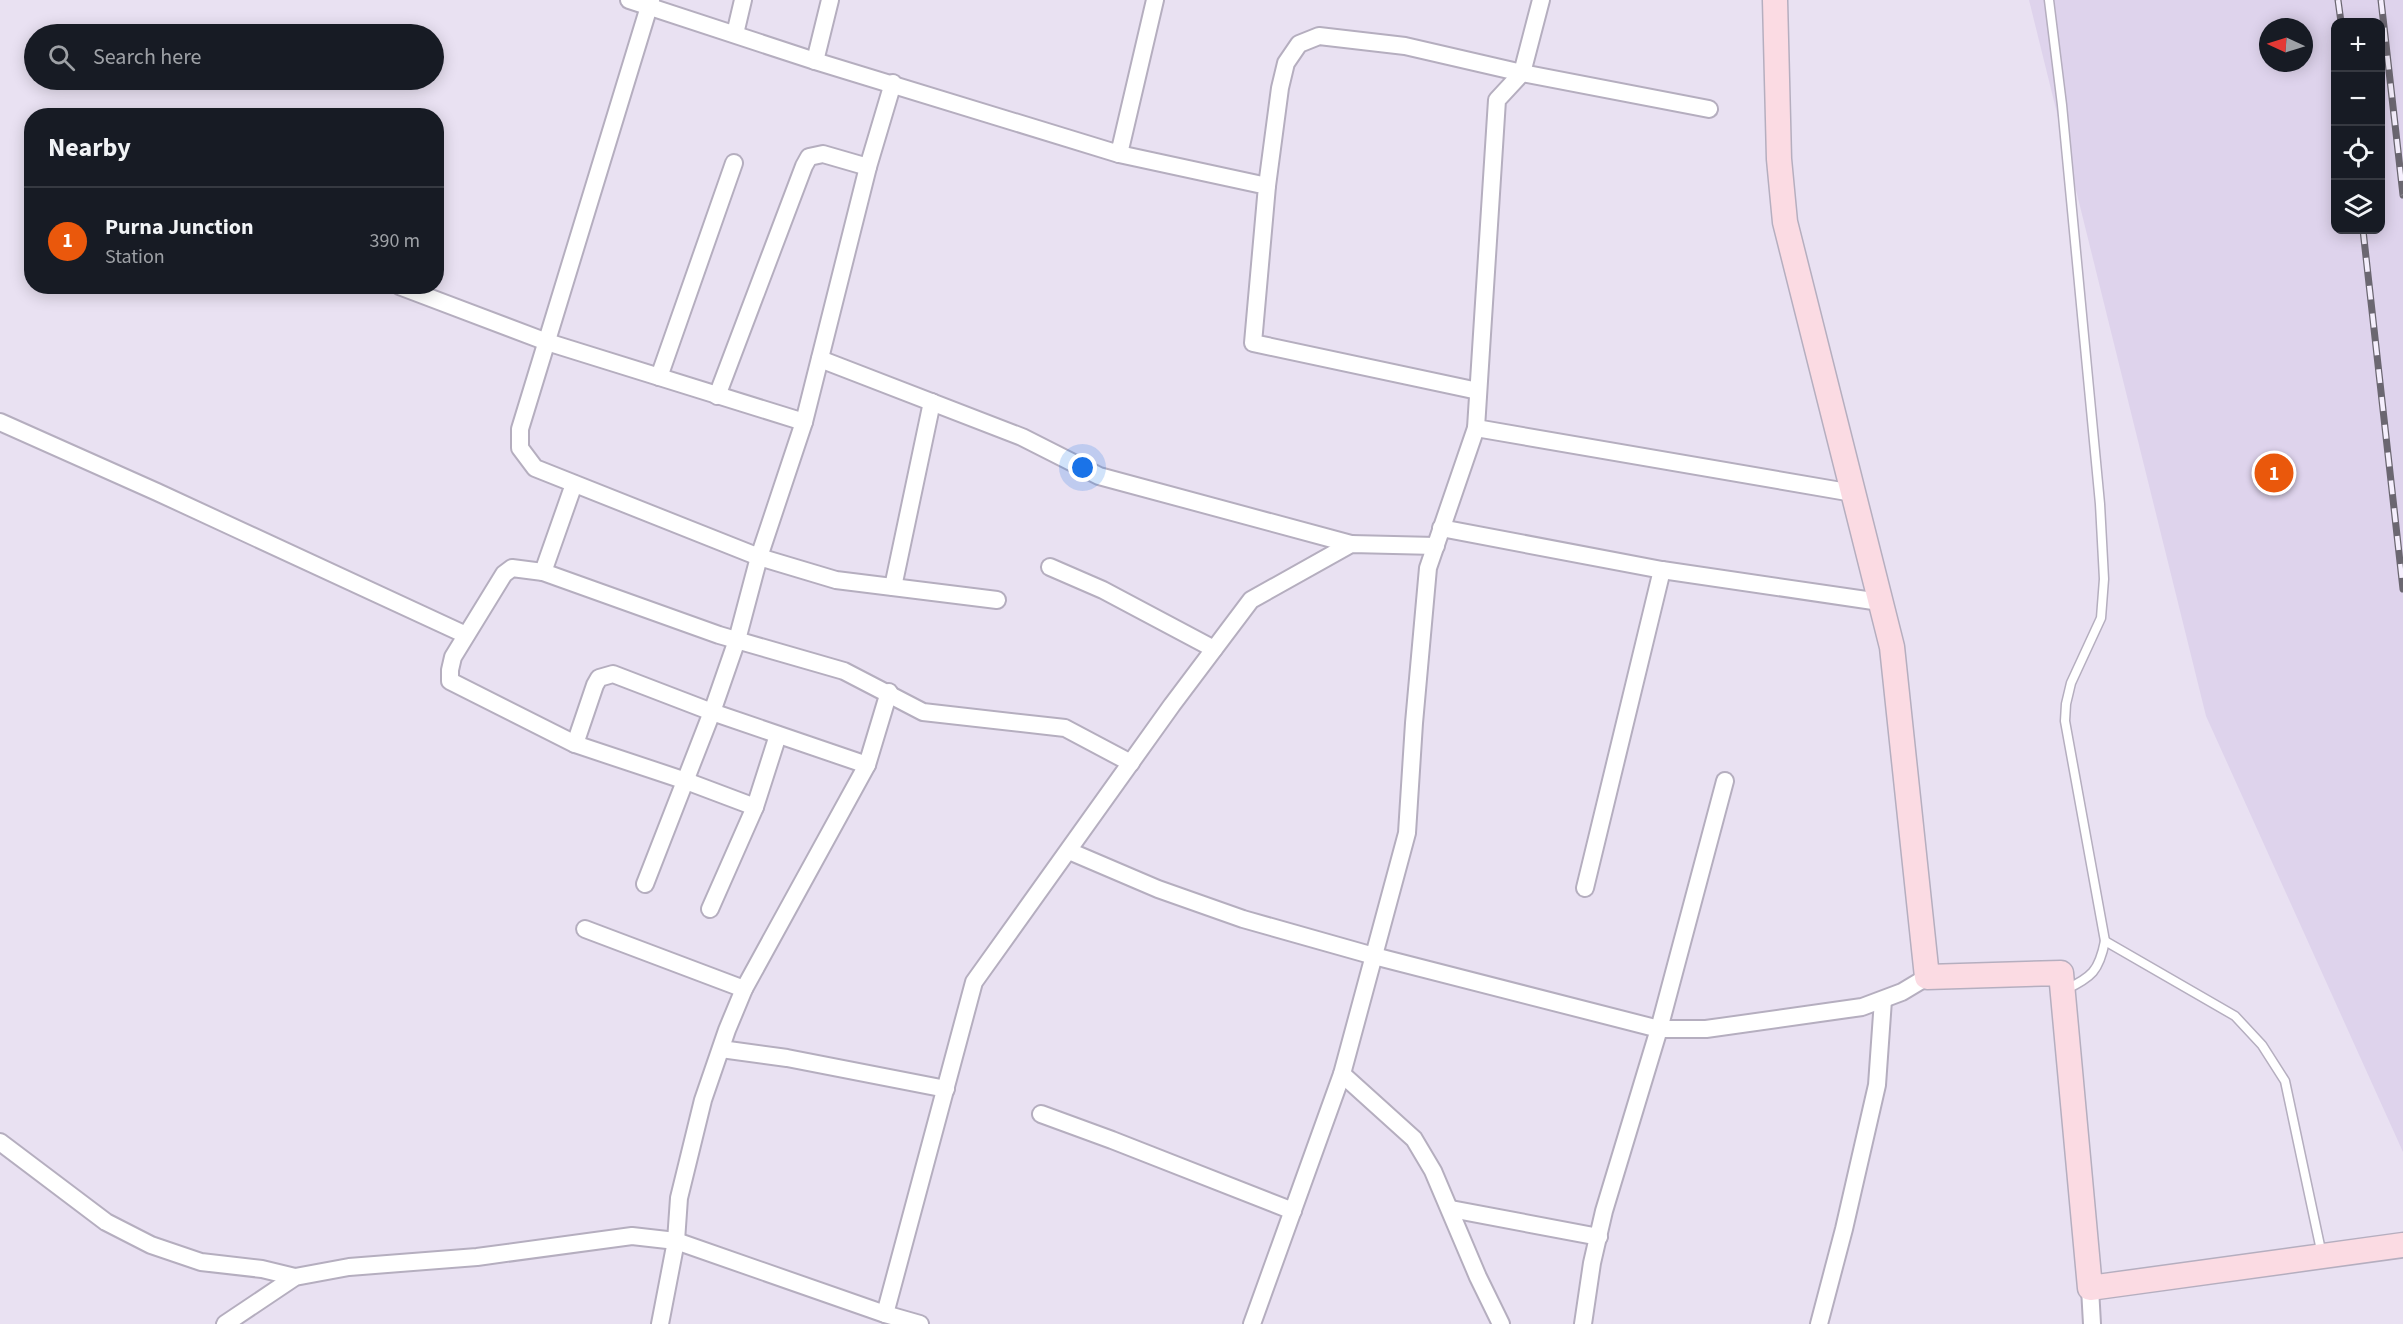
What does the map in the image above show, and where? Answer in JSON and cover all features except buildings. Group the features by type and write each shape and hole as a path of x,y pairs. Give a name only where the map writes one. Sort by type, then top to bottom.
{"main road":[{"path":"1775,0 1779,159 1785,222 1892,647 1927,977 2061,973 2090,1288 2403,1245"}],"street":[{"path":"629,0 650,4 815,61 1119,154 1268,186"},
{"path":"735,34 743,0"},
{"path":"815,61 830,0"},
{"path":"1119,154 1155,0"},
{"path":"1252,1324 1342,1074 1407,833 1428,568 1476,428 1497,100 1522,74 1541,0"},
{"path":"650,4 520,429 520,448 534,468 759,556 836,580 997,600"},
{"path":"1478,391 1253,343 1268,186 1286,63 1299,44 1319,36 1405,46 1522,74 1709,110"},
{"path":"645,884 686,781 737,640 759,556 804,422 868,167 893,83"},
{"path":"717,396 809,157 823,154 868,167"},
{"path":"659,377 734,163"},
{"path":"420,294 547,342 804,422"},
{"path":"820,359 1022,437 1099,476 1352,544 1436,546"},
{"path":"893,587 932,402"},
{"path":"0,422 158,492 466,636"},
{"path":"1476,428 1853,493"},
{"path":"543,572 574,484"},
{"path":"1442,528 1662,570 1881,602"},
{"path":"885,1314 974,982 1251,600 1352,544"},
{"path":"1050,567 1103,590 1214,649"},
{"path":"755,807 575,744 450,681 453,657 504,574 512,568 543,572 737,640 844,671 889,692 923,712 940,716 1065,728 1131,763"},
{"path":"1585,888 1662,570"},
{"path":"575,744 594,685 599,678 613,674 712,712 867,765"},
{"path":"660,1324 676,1241 679,1198 703,1100 721,1049 744,989 867,765 889,692"},
{"path":"710,909 755,807 778,735"},
{"path":"1583,1324 1604,1211 1659,1029 1725,781"},
{"path":"1069,851 1158,888 1243,919 1374,956 1659,1029 1706,1029 1862,1006 1883,1000 1927,977"},
{"path":"585,929 744,989"},
{"path":"1819,1324 1844,1229 1877,1085 1883,1000"},
{"path":"721,1049 787,1058 946,1089"},
{"path":"1342,1074 1414,1139 1433,1171 1451,1209 1478,1277 1501,1324"},
{"path":"1041,1114 1293,1211"},
{"path":"0,1142 27,1165 106,1222 151,1245 201,1262 262,1269 295,1277"},
{"path":"1451,1209 1599,1238"},
{"path":"225,1324 295,1277 349,1267 477,1257 633,1236 676,1241 885,1314 920,1324"},
{"path":"2090,1288 2092,1324"}],"lane":[{"path":"2049,0 2062,105 2098,481 2104,579 2101,618 2071,683 2065,722 2105,941 2101,962 2088,979 2063,991"},
{"path":"2105,941 2235,1016 2262,1045 2285,1082 2322,1256"}],"shaded area":[{"path":"2029,0 2403,0 2403,1152 2206,716"}],"railway":[{"path":"2338,0 2340,18"},
{"path":"2381,0 2403,195"},
{"path":"2363,234 2403,589"}],"place":[{"name":"Purna Junction","path":"2274,473"}]}
